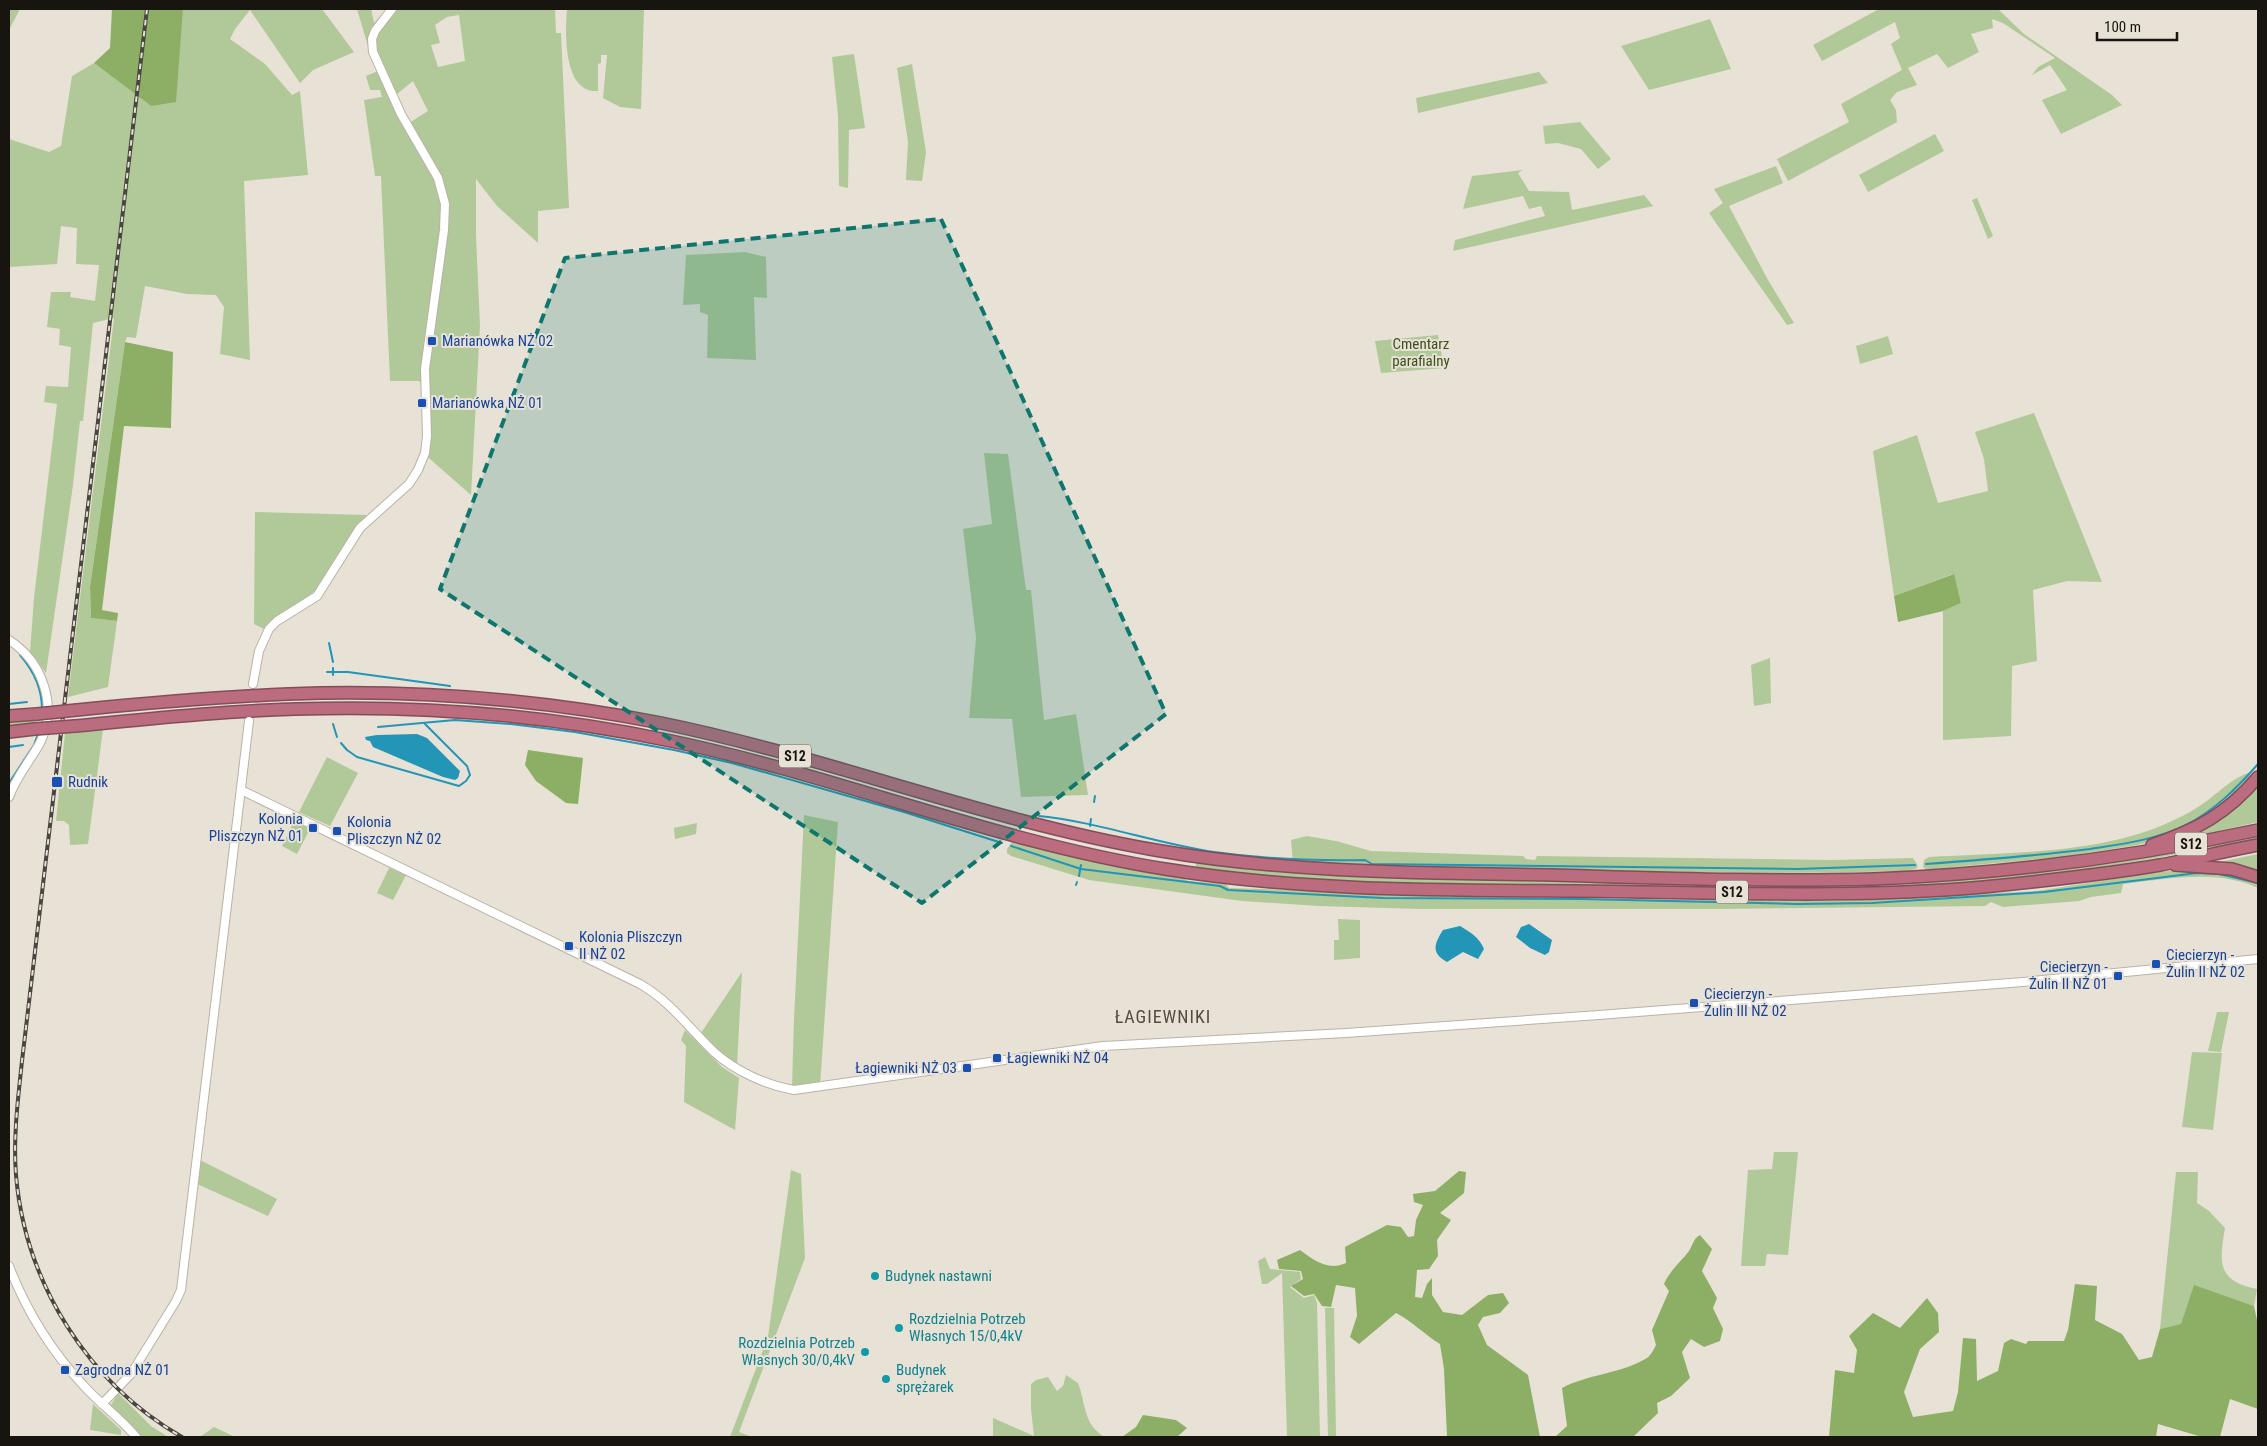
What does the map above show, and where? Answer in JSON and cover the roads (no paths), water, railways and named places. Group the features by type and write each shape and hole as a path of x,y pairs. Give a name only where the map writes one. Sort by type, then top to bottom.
{"highway":[{"name":"S12","path":"9,716 217,698 342,693 455,696 549,705 662,724 738,740 978,810 1090,838 1187,855 1316,869 1784,880 1874,879 1980,872 2122,856 2258,830"},
{"name":"S12","path":"9,732 212,713 346,708 448,711 540,719 640,735 739,757 1006,834 1092,855 1190,873 1282,883 1475,890 1882,893 1989,886 2086,876 2164,864 2258,845"},
{"path":"2122,856 2197,828 2233,804 2258,777"},
{"path":"2164,864 2232,869 2258,877"}],"street":[{"path":"253,684 259,651 269,630 280,620 317,596 360,528 412,481 420,467 425,450 425,369 445,208 438,178 402,114 373,52 372,39 375,31 392,9"},
{"path":"9,640 22,650 37,669 44,686 47,704 47,719 42,737 9,797"},
{"path":"102,1404 131,1374 181,1290 249,721"},
{"path":"241,790 640,984 669,1004 713,1050 732,1066 768,1082 794,1090 1100,1046 1354,1033 1608,1014 2023,982 2258,959"},
{"path":"9,1266 26,1305 53,1348 73,1374 136,1437"}],"water":[{"path":"417,734 427,738 460,771 458,778 455,780 443,777 373,747 365,737"},
{"path":"1529,924 1552,940 1549,952 1545,955 1530,948 1516,937 1521,927"},
{"path":"1460,926 1477,938 1484,949 1478,959 1463,952 1447,962 1436,952 1436,944 1443,930"}],"waterway":[{"path":"329,643 333,662"},
{"path":"20,655 36,680 41,694 42,709"},
{"path":"333,668 333,675"},
{"path":"327,672 348,672 450,686"},
{"path":"9,704 27,702"},
{"path":"378,727 455,720 511,724 575,732 674,750 732,763 904,812 1002,843"},
{"path":"333,724 337,737"},
{"path":"341,743 357,757 459,786 470,775 467,766 425,724"},
{"path":"9,783 34,745 38,734"},
{"path":"9,747 23,745"},
{"path":"1926,864 2090,849 2139,841 2163,834 2186,825 2207,813 2234,790 2258,764"},
{"path":"1094,802 1095,796"},
{"path":"1039,816 1083,823 1214,852 1289,859 1365,860 1372,864 1798,869 1915,865"},
{"path":"1090,826 1091,819"},
{"path":"1011,846 1081,869 1220,886 1228,890 1383,898 1581,899 1797,904 1872,903 2044,892 2197,873 2219,874 2258,883"},
{"path":"1079,876 1081,865"}],"railway":[{"path":"147,9 22,1061 16,1118 15,1161 22,1215 33,1254 48,1291 67,1326 91,1359 118,1388 148,1415 182,1437"}],"place":[{"name":"Marianówka NŻ 02","path":"432,341"},
{"name":"Marianówka NŻ 01","path":"422,403"},
{"name":"Rudnik","path":"57,782"},
{"name":"Kolonia Pliszczyn NŻ 01","path":"313,828"},
{"name":"Kolonia Pliszczyn NŻ 02","path":"337,831"},
{"name":"Kolonia Pliszczyn II NŻ 02","path":"569,946"},
{"name":"Ciecierzyn - Żulin II NŻ 02","path":"2156,964"},
{"name":"Ciecierzyn - Żulin II NŻ 01","path":"2118,976"},
{"name":"Ciecierzyn - Żulin III NŻ 02","path":"1694,1003"},
{"name":"Łagiewniki NŻ 04","path":"997,1058"},
{"name":"Łagiewniki NŻ 03","path":"967,1068"},
{"name":"Budynek nastawni","path":"875,1276"},
{"name":"Rozdzielnia Potrzeb Własnych 15/0,4kV","path":"899,1328"},
{"name":"Rozdzielnia Potrzeb Własnych 30/0,4kV","path":"865,1352"},
{"name":"Zagrodna NŻ 01","path":"65,1370"},
{"name":"Budynek sprężarek","path":"886,1379"}],"district":[{"name":"ŁAGIEWNIKI","path":"1163,1016"}],"park label":[{"name":"Cmentarz parafialny","path":"1421,352"}]}
